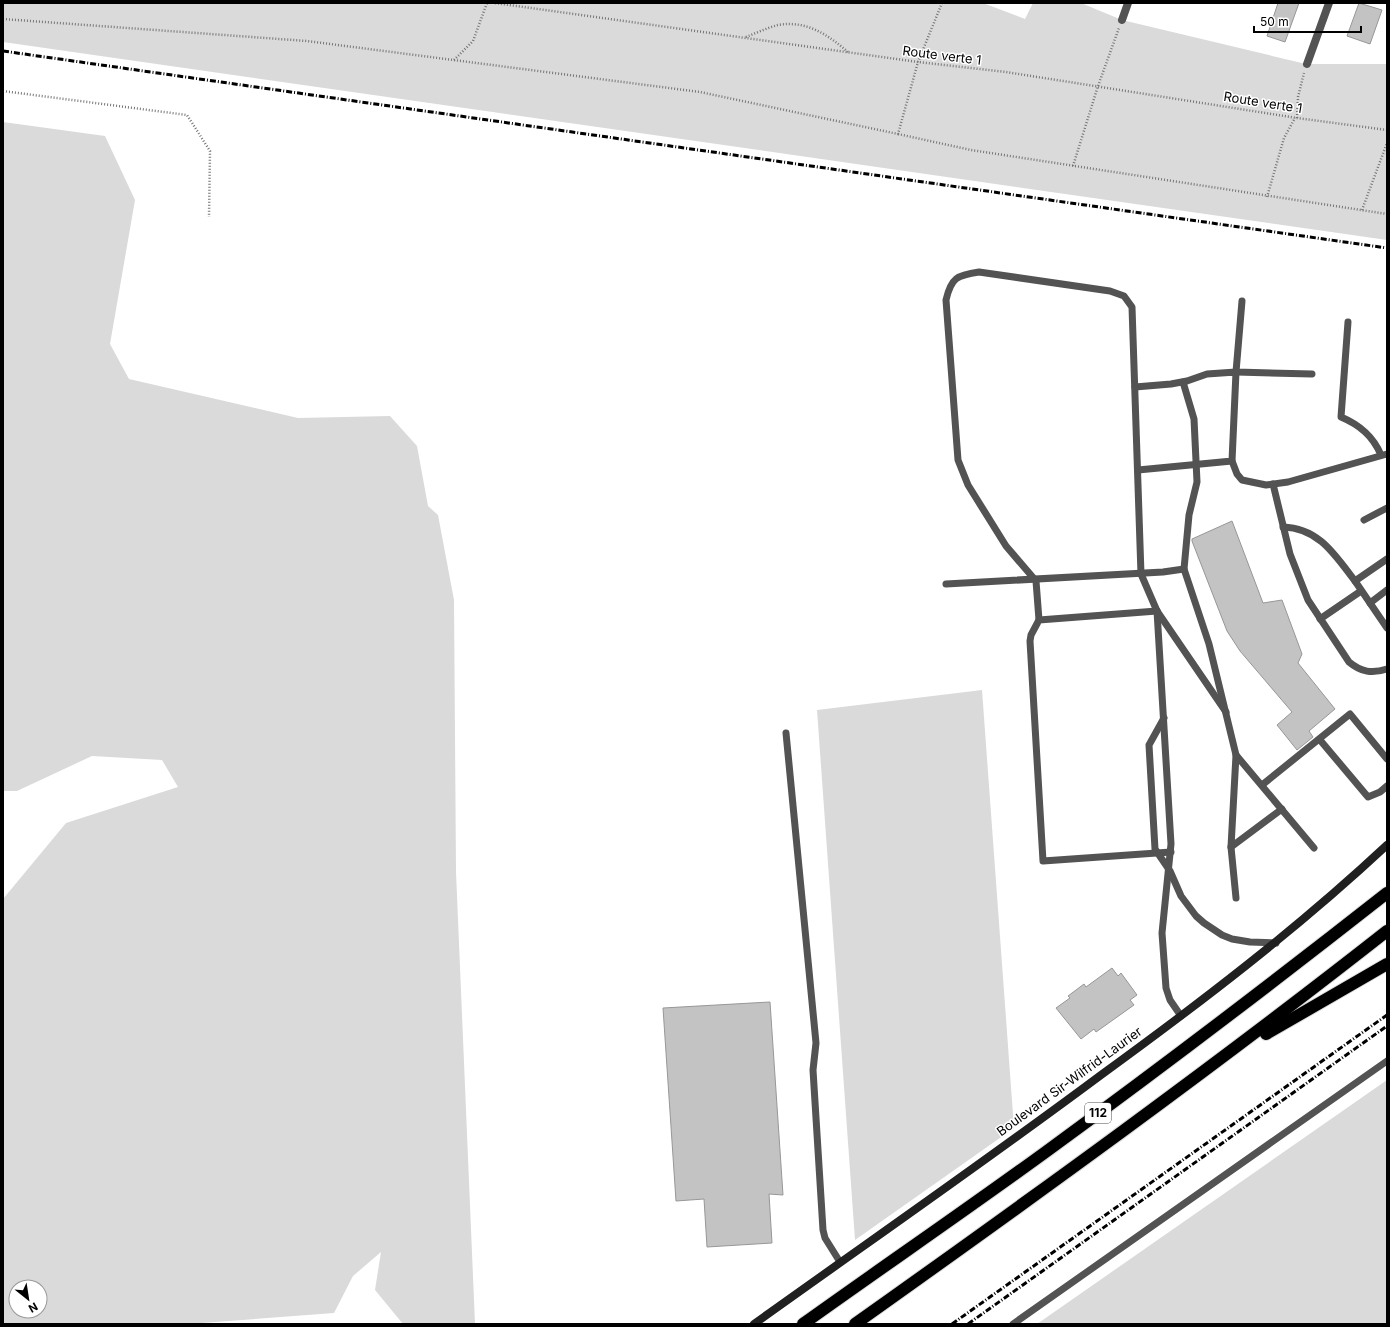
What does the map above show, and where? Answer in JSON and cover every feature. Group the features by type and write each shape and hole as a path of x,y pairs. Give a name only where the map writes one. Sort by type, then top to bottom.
{"highway":[{"name":"112","path":"803,1324 1148,1077 1256,996 1387,893"},
{"name":"112","path":"855,1324 1221,1060 1387,931"},
{"path":"1221,1060 1387,964"}],"street":[{"path":"1122,20 1128,3"},
{"path":"1306,64 1329,3"},
{"name":"Boulevard Sir-Wilfrid-Laurier","path":"754,1324 1041,1119 1181,1016 1276,943 1387,845"}],"lane":[{"path":"1171,852 1043,861 1030,641 1040,620 1036,581 1006,546 968,485 958,460 946,300 949,286 955,279 964,274 979,272 1075,284 1110,291 1124,296 1132,307 1141,574 1157,611 1226,712"},
{"path":"1242,301 1236,372 1232,461 1237,474 1242,480 1252,483 1273,484 1288,482 1384,454 1362,429 1341,417 1348,322"},
{"path":"1135,386 1183,382 1207,374 1236,372 1312,374"},
{"path":"1183,382 1194,418 1197,464 1197,482 1189,515 1184,569 1209,644 1236,755 1231,847 1236,898"},
{"path":"1138,470 1232,461"},
{"path":"1273,484 1290,554 1308,600 1340,650 1356,667 1367,672 1377,672 1387,669"},
{"path":"1364,520 1387,508"},
{"path":"1283,527 1296,528 1307,532 1328,547 1355,581 1387,628"},
{"path":"1355,581 1387,559"},
{"path":"946,584 1036,581 1141,574 1184,569"},
{"path":"1370,603 1387,590"},
{"path":"1320,619 1361,591"},
{"path":"1040,620 1157,611"},
{"path":"1157,611 1171,852 1162,933 1165,981 1170,1000 1181,1016"},
{"path":"1262,785 1320,740 1350,714 1387,759"},
{"path":"1164,718 1148,745 1156,849 1158,854 1170,871 1188,906 1196,916 1213,930 1222,935 1241,941 1276,943"},
{"path":"786,733 816,1043 813,1070 823,1230 840,1262"},
{"path":"1320,740 1368,796 1386,789"},
{"path":"1236,755 1314,848"},
{"path":"1231,847 1282,809"},
{"path":"1013,1324 1387,1061"}],"path":[{"path":"454,60 473,41 487,3"},
{"name":"Route verte 1","path":"495,3 918,62 1006,72 1296,118 1387,130"},
{"path":"898,134 918,62 942,3"},
{"path":"3,19 307,40 700,92 971,150 1267,197 1387,214"},
{"path":"1072,166 1098,86 1122,20"},
{"path":"744,38 787,24 817,29 849,52"},
{"path":"1267,197 1284,138 1296,118 1298,97 1306,64"},
{"path":"3,91 187,115 210,151 209,217"},
{"path":"1362,210 1387,143"}],"shaded area":[{"path":"3,3 983,3 1025,19 1033,3 1081,3 1122,20 1306,64 1387,64 1387,240 3,42"},
{"path":"3,122 105,136 135,200 110,344 129,379 298,418 390,416 417,446 428,506 438,515 454,600 456,872 475,1324 403,1324 375,1290 381,1252 353,1276 334,1313 188,1324 3,1324 3,899 66,823 178,787 162,760 92,756 17,791 3,791"},
{"path":"982,690 1014,1128 855,1240 817,710"},
{"path":"1387,1080 1387,1324 1037,1324"}],"building":[{"path":"1278,3 1299,3 1285,42 1267,36"},
{"path":"1359,3 1382,10 1370,44 1347,36"},
{"path":"1232,521 1263,603 1282,600 1302,654 1298,663 1335,709 1309,731 1313,737 1297,750 1277,725 1292,712 1240,651 1227,631 1192,541 1192,539"},
{"path":"1112,968 1118,976 1121,973 1137,995 1130,1000 1134,1005 1096,1032 1094,1029 1081,1039 1056,1008 1070,998 1068,996 1084,984 1086,987"},
{"path":"770,1002 783,1195 769,1194 772,1243 707,1247 704,1199 676,1201 663,1008"}],"railway":[{"path":"3,51 1387,248"},
{"path":"952,1324 1387,1015"},
{"path":"968,1324 1387,1026"}]}
